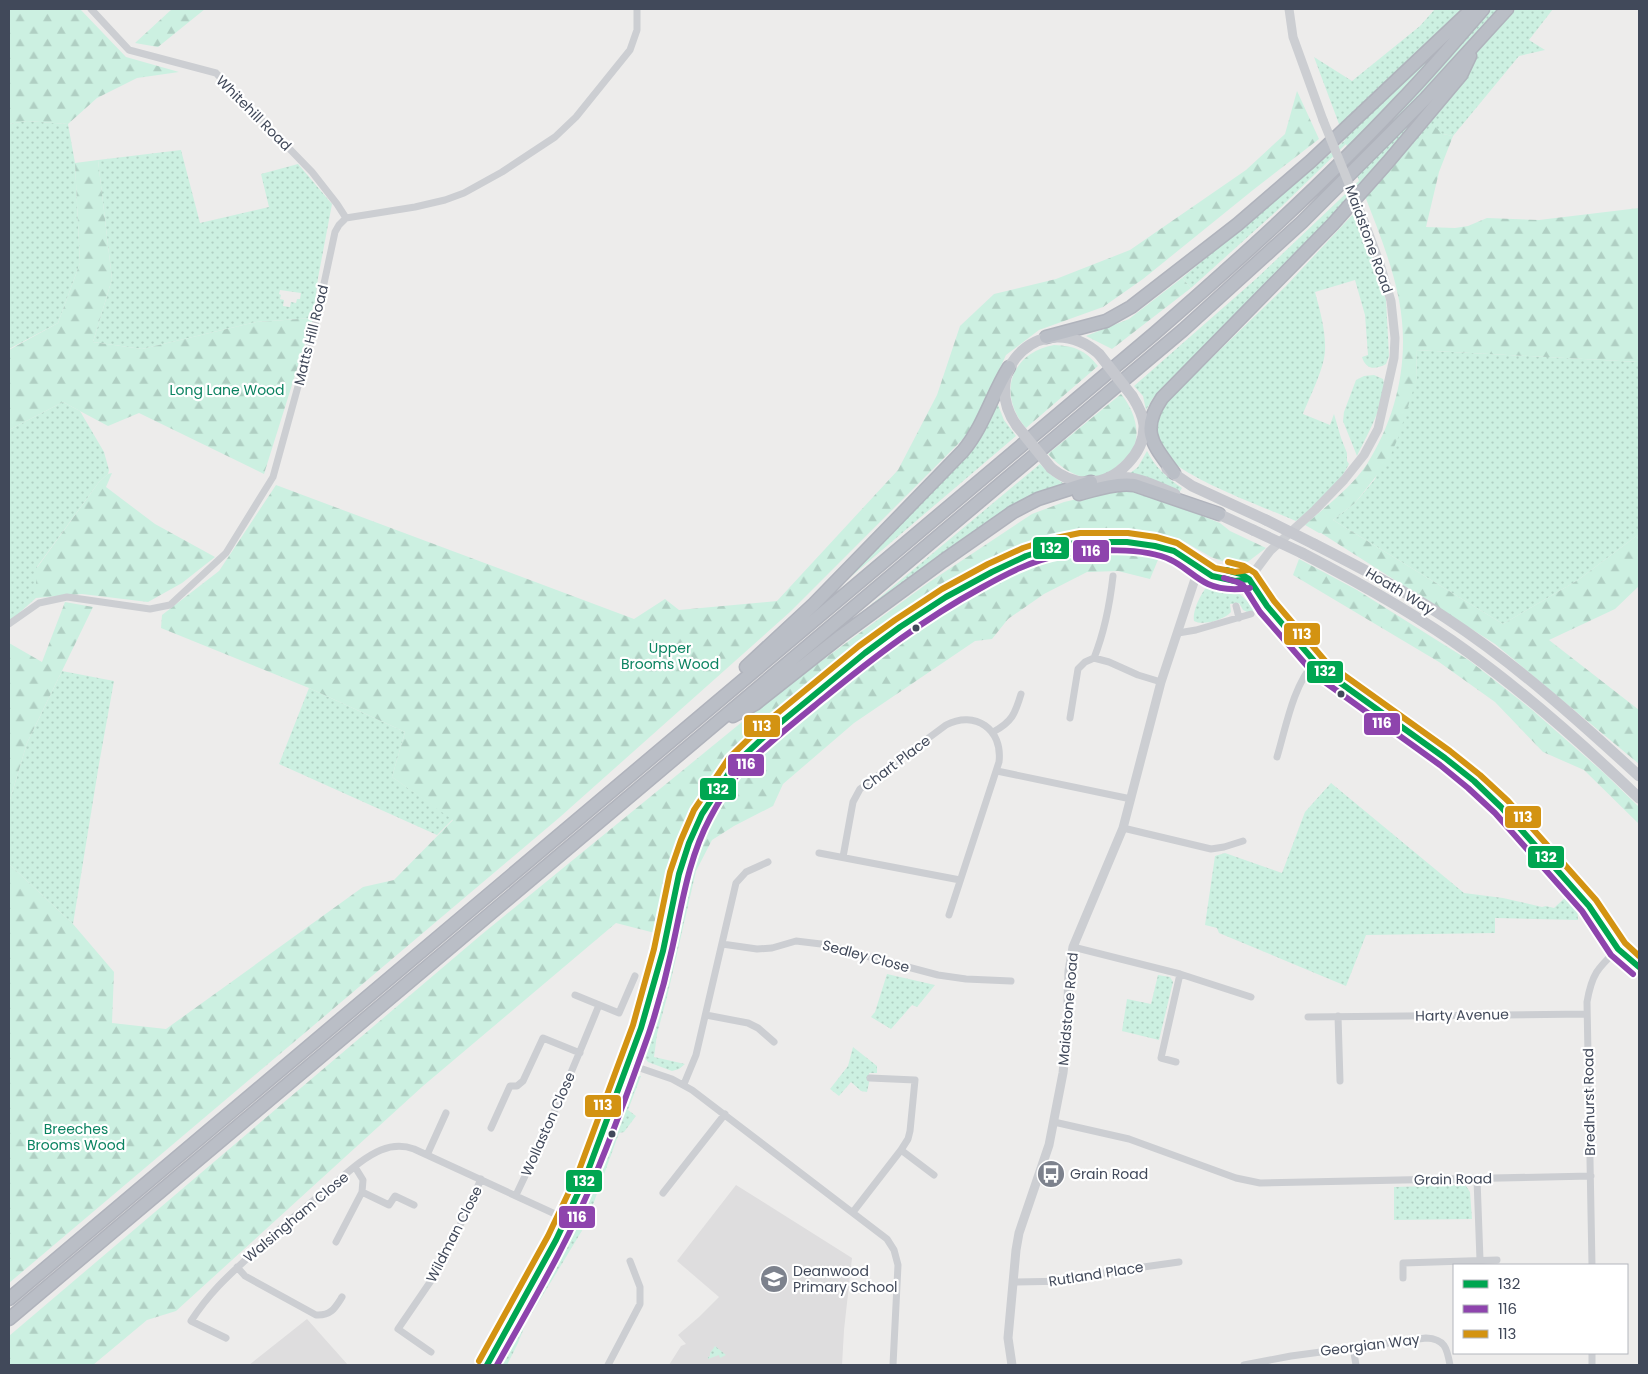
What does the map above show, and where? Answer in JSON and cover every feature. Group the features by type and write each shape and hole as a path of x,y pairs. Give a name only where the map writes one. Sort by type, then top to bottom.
{"highway":[{"path":"1438,43 1446,29 1465,9"},
{"path":"1046,337 1106,321 1131,307 1238,224 1304,167 1472,9"},
{"path":"9,1299 1148,340 1316,188 1401,102 1483,9"},
{"path":"9,1319 1234,285 1309,216 1425,99 1507,9"},
{"path":"1174,474 1155,447 1151,434 1150,422 1156,408 1173,387 1277,283 1345,210 1461,75 1478,41"},
{"path":"730,692 744,669 814,604 964,451 979,428 998,385 1009,367"},
{"path":"1144,428 1149,410 1158,396 1173,387"},
{"path":"711,728 755,704 849,630 943,560 1026,504 1090,482"},
{"path":"982,534 1042,504 1068,496 1124,484 1134,485 1219,514"}],"main road":[{"path":"1046,337 1074,338 1088,344 1099,354 1132,396 1140,411 1144,428 1137,452 1124,467 1107,478 1090,482 1066,478 1051,468 1011,417 1004,397 1005,380 1009,367 1026,347 1046,337"},
{"name":"Hoath Way","path":"1144,428 1156,458 1161,465 1192,486 1314,544 1412,597 1478,640 1544,691 1639,776"},
{"name":"Hoath Way","path":"1107,478 1124,476 1140,479 1302,553 1381,596 1467,652 1541,709 1639,798"}],"street":[{"name":"Whitehill Road","path":"91,9 129,50 216,73 312,172 346,218"},
{"path":"346,218 446,200 464,193 502,172 555,137 576,117 630,50 637,30 637,9"},
{"name":"Maidstone Road","path":"1249,579 1270,551 1315,510 1344,480 1364,455 1378,429 1394,358 1395,338 1391,301 1378,257 1323,120 1293,37 1289,9"},
{"name":"Matts Hill Road","path":"9,624 39,603 67,597 150,609 170,605 226,553 273,477 316,321 335,232 339,224 346,218"},
{"path":"487,1365 541,1268 586,1176 628,1064 654,984 679,874 689,843 702,814 718,789 735,764 768,733 865,653 914,617 984,576 1026,556 1054,547 1081,542 1128,542 1174,551 1212,576 1235,582 1249,579 1267,606 1314,663 1429,745 1459,768 1488,795 1523,830 1589,906 1618,948 1639,966"},
{"name":"Maidstone Road","path":"1012,1365 1008,1338 1019,1233 1049,1145 1054,1122 1066,1048 1068,981 1073,947 1123,828 1161,682 1199,567"},
{"path":"1094,658 1099,647 1109,602 1112,576"},
{"path":"1236,606 1239,618"},
{"path":"1178,633 1196,630 1251,614"},
{"path":"1070,718 1078,669 1085,662 1094,658 1161,682"},
{"path":"1277,757 1298,688 1304,675 1314,663"},
{"path":"950,915 997,771 1000,748 993,732 1014,716 1021,694"},
{"name":"Chart Place","path":"843,857 853,802 856,793 864,785 952,721 960,719 973,720 993,732"},
{"path":"997,771 1131,799"},
{"path":"1123,828 1211,849 1242,841"},
{"path":"819,853 960,880"},
{"path":"684,1084 693,1064 706,1015 733,892 738,879 746,872 768,862"},
{"name":"Sedley Close","path":"722,944 757,949 772,948 802,941 821,944 938,975 966,979 1011,981"},
{"path":"1073,947 1180,974 1251,997"},
{"name":"Bredhurst Road","path":"1592,1264 1587,1014 1590,987 1594,974 1618,948"},
{"path":"1176,1062 1161,1058 1180,974"},
{"path":"575,994 619,1013 635,976"},
{"name":"Wollaston Close","path":"516,1195 580,1053 598,1005"},
{"name":"Harty Avenue","path":"1308,1017 1587,1014"},
{"path":"706,1015 748,1024 758,1028 774,1042"},
{"path":"1338,1016 1340,1081"},
{"path":"492,1128 510,1086 517,1086 523,1081 543,1038 580,1053"},
{"path":"628,1064 684,1084 887,1239 897,1257 898,1274 893,1365"},
{"path":"853,1212 901,1150 910,1132 914,1080 870,1078"},
{"path":"427,1155 446,1113"},
{"path":"663,1193 725,1114"},
{"name":"Grain Road","path":"1054,1122 1129,1139 1236,1178 1260,1183 1591,1176"},
{"name":"Walsingham Close","path":"226,1338 191,1321 209,1295 273,1234 375,1153 396,1146 408,1147 566,1219"},
{"path":"901,1150 934,1175"},
{"name":"Walsingham Close","path":"336,1242 362,1192 362,1180 355,1167"},
{"name":"Wildman Close","path":"431,1352 398,1329 437,1272 481,1179"},
{"path":"1477,1179 1480,1260"},
{"name":"Walsingham Close","path":"362,1192 389,1205 394,1196 414,1205"},
{"path":"1404,1278 1403,1263 1497,1260"},
{"path":"608,1365 640,1304 640,1287 630,1261"},
{"name":"Rutland Place","path":"1013,1282 1070,1281 1108,1272 1178,1262"},
{"name":"Walsingham Close","path":"237,1267 245,1276 316,1315 326,1314 334,1310 342,1297"},
{"name":"Georgian Way","path":"1244,1365 1276,1358 1426,1338 1437,1339 1443,1344 1450,1365"},
{"path":"1353,1347 1356,1365"}],"shaded area":[{"name":"Deanwood Primary School","path":"736,1185 852,1258 842,1365 669,1365 681,1346 686,1344 678,1335 719,1297 677,1261"},
{"path":"307,1319 348,1365 249,1365"}],"green space":[{"path":"9,9 80,9 126,57 179,72 137,78 97,98 68,124 27,121 9,124"},
{"path":"172,9 205,9 158,47 135,43"},
{"path":"1435,9 1553,9 1529,40 1545,50 1519,56 1453,136 1443,134 1365,196 1339,209 1153,398 1146,410 1143,396 1134,386 1257,278 1359,181 1346,144 1281,207 1191,288 1182,278 1345,140 1314,57 1352,81 1420,26"},
{"path":"1297,91 1319,139 1143,279 1103,307 1039,330 1006,355 971,431 790,612 560,817 9,1283 9,864 73,924 114,972 112,1023 166,1029 363,887 394,880 453,820 392,777 405,732 309,688 161,628 162,615 219,571 276,485 634,619 665,599 679,610 777,601 898,470 937,395 960,326 994,294 1056,279 1130,250 1246,170 1285,134"},
{"path":"27,121 68,124 75,163 80,263 58,323 9,349 9,124"},
{"path":"1433,125 1443,134 1453,136 1439,172 1426,227 1455,228 1468,226 1487,218 1539,220 1639,208 1639,362 1416,350 1417,378 1398,438 1388,461 1355,503 1333,520 1503,624 1578,580 1639,534 1639,586 1615,609 1549,640 1639,710 1639,764 1495,644 1321,533 1305,525 1361,473 1378,445 1394,406 1402,364 1402,321 1393,273 1365,196"},
{"path":"181,150 200,223 269,207 261,174 298,164 332,204 318,278 313,318 256,322 142,349 93,342 112,279 98,160","holes":["280,290 301,293 300,299 297,299 296,303 291,302 290,307 283,306 284,300 280,299"]},
{"name":"Long Lane Wood","path":"98,160 112,279 93,342 142,349 256,322 313,318 264,474 139,413 108,426 63,402 9,430 9,350 58,323 80,263 75,163"},
{"path":"1355,212 1386,300 1389,356 1386,364 1375,368 1368,367 1362,357 1368,355 1365,315 1355,280 1315,292 1324,329 1325,351 1319,374 1303,414 1330,425 1334,414 1349,464 1332,488 1296,521 1219,488 1179,467 1165,455 1157,444 1155,421 1161,407 1286,286"},
{"path":"1182,278 1191,288 1112,349 1086,336 1129,319"},
{"path":"1054,345 1068,346 1079,350 1089,356 1098,366 1026,428 1017,415 1012,402 1011,389 1013,377 1018,366 1027,357 1039,350"},
{"path":"1416,350 1639,362 1639,534 1578,580 1503,624 1333,520 1355,503 1375,479 1417,378"},
{"path":"1374,375 1383,379 1383,396 1380,407 1357,456 1343,421 1344,412 1356,380 1364,376"},
{"path":"1121,394 1129,405 1134,418 1136,438 1130,453 1113,469 1105,475 1088,478 1063,468 1048,454"},
{"path":"996,400 1004,420 1016,436 821,602 937,485"},
{"path":"63,402 80,411 104,452 109,470 108,474 99,482 37,567 36,598 9,622 9,430"},
{"path":"1147,451 1162,472 1182,488 1179,493 1129,474 1138,467"},
{"path":"1040,464 1051,475 1069,487 1042,495 862,615 860,614"},
{"path":"112,473 106,487 155,524 215,557 182,583 148,602 82,594 36,598 36,569 99,482"},
{"path":"1130,487 1220,523 1230,531 1266,548 1245,564 1230,564 1211,557 1185,542 1142,530 1091,529 1038,541 979,570 883,630 764,723 725,762 696,811 675,869 667,871 669,887 655,933 616,923 423,1086 176,1311 147,1320 93,1365 9,1365 9,1336 481,935 775,695 928,583 1032,514 1064,502"},
{"path":"1087,550 1130,551 1160,555 1150,579 1118,571 1087,572 1044,594 1008,619 992,639 975,641 854,723 783,784 773,806 734,826 712,840 696,871 683,886 710,813 741,773 892,645 972,592 1024,564"},
{"path":"1299,559 1357,590 1470,661 1531,709 1604,773 1639,807 1639,824 1584,770 1543,752 1495,702 1439,662 1293,575"},
{"path":"1212,582 1218,582 1231,587 1257,610 1247,612 1243,610 1239,603 1230,604 1231,612 1224,617 1203,623 1194,621 1199,600 1205,589"},
{"path":"65,602 93,607 27,743 9,803 9,643 42,662"},
{"path":"62,671 114,681 73,924 9,864 9,803 27,743"},
{"path":"309,688 405,732 392,777 453,819 437,835 279,764"},
{"path":"1331,783 1464,893 1554,908 1568,895 1577,905 1578,920 1495,918 1495,933 1366,935 1346,986 1219,933 1217,928 1205,925 1215,856 1225,853 1282,873 1305,812"},
{"path":"696,871 657,1034 654,1057 685,1064 679,1069 672,1071 648,1062 644,1053 662,998 680,915 683,886"},
{"path":"887,974 935,985 917,1007 912,1005 891,1029 871,1017 875,1012"},
{"path":"1158,975 1170,977 1173,982 1159,1040 1122,1031 1127,999 1151,1004"},
{"path":"853,1047 877,1066 877,1073 869,1073 870,1078 867,1092 861,1091 851,1082 839,1096 830,1089 848,1066"},
{"path":"636,1076 641,1076 628,1110 636,1116 624,1132 619,1133 586,1224 526,1323 507,1365 501,1365 510,1344 578,1221"},
{"path":"1463,1185 1470,1192 1472,1219 1394,1220 1394,1187"},
{"path":"715,1346 726,1355 720,1358 719,1355 708,1359 710,1353"}],"transit line":[{"name":"113","path":"479,1361 548,1236 578,1173 633,1025 654,949 670,872 681,840 694,810 729,758 762,726 859,646 895,620 942,589 988,564 1023,548 1051,539 1080,533 1128,533 1156,537 1177,543 1215,568 1235,572 1248,570"},
{"name":"132","path":"487,1365 556,1240 586,1176 641,1028 663,951 679,874 689,843 702,814 735,764 768,733 865,653 900,627 946,597 1026,556 1054,547 1081,542 1127,542 1174,551 1212,576 1235,581 1249,579"},
{"name":"116","path":"497,1365 561,1250 584,1202 629,1088 656,1012 686,882 696,850 710,818 730,785 744,767 793,723 900,639 939,612 981,588 1040,560 1087,551 1132,551 1171,560 1213,586 1229,589 1250,588"},
{"name":"113","path":"1228,562 1244,566 1255,573 1274,601 1327,663 1450,751 1508,801 1596,900 1625,943 1639,956"},
{"name":"132","path":"1226,570 1241,574 1249,579 1267,606 1321,669 1474,781 1501,807 1589,906 1618,949 1639,967"},
{"name":"116","path":"1224,578 1243,585 1260,612 1315,675 1440,765 1495,813 1582,911 1611,955 1633,974"}],"place":[{"name":"Grain Road","path":"1051,1174"},
{"name":"Deanwood Primary School","path":"774,1279"}],"park label":[{"name":"Upper Brooms Wood","path":"670,656"},
{"name":"Breeches Brooms Wood","path":"76,1138"}]}
